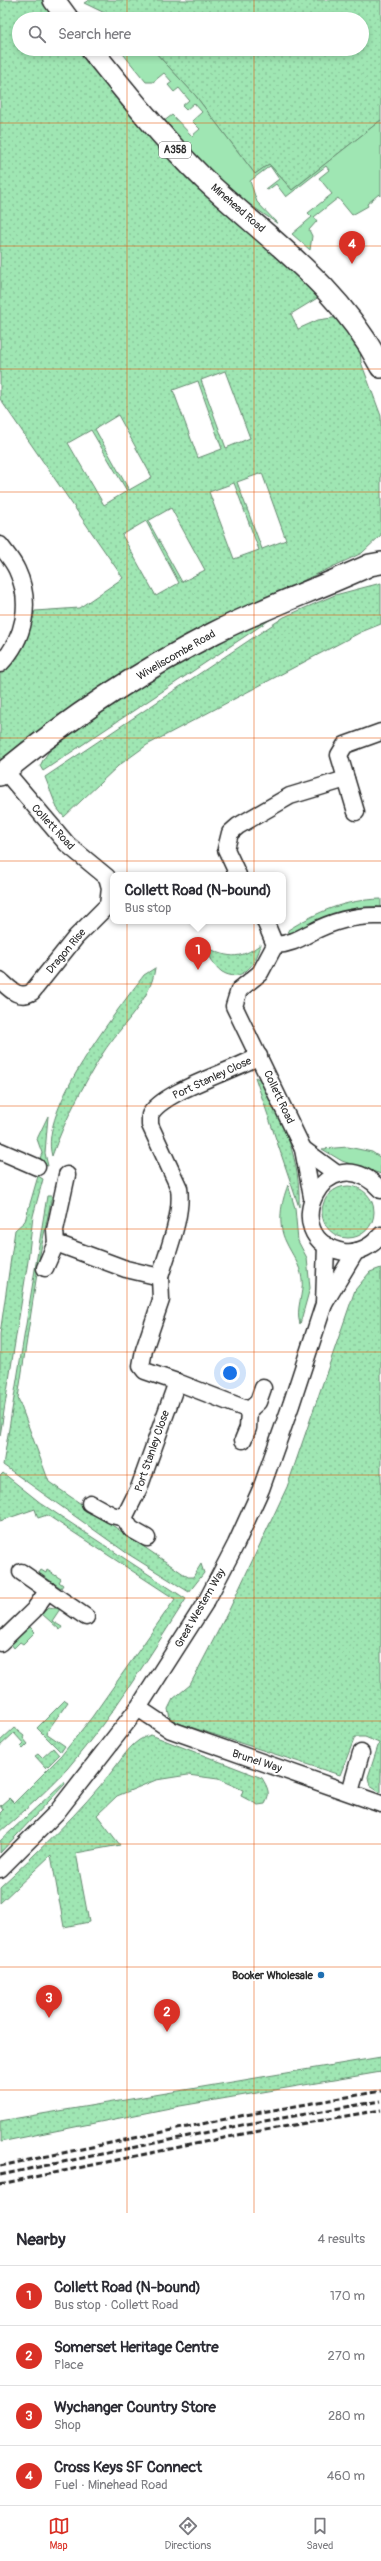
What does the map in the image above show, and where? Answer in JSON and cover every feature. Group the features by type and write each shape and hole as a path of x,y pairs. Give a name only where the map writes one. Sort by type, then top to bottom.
{"main road":[{"path":"54,0 63,12"},
{"name":"Minehead Road","path":"97,56 176,150 216,189 312,273 350,319 381,367"},
{"name":"Wiveliscombe Road","path":"3,773 120,688 214,633 377,560"}],"street":[{"path":"0,545 16,569 22,583 24,600 22,629 0,664"},
{"path":"356,812 339,755 340,749 345,745 381,732"},
{"name":"Collett Road","path":"3,773 67,844 107,877"},
{"path":"237,872 226,848 230,833 238,826 290,796 346,779"},
{"name":"Dragon Rise","path":"0,980 17,994 25,995 32,992 76,937 108,905 110,888 107,877"},
{"path":"266,924 275,945 297,942 313,932 352,917 381,916"},
{"name":"Collett Road","path":"275,945 260,973 239,990 234,1006 303,1149 312,1197"},
{"name":"Port Stanley Close","path":"249,1410 177,1382 145,1372 141,1366 144,1350 160,1300 160,1277 180,1211 179,1188 150,1125 150,1115 156,1107 189,1088 259,1056"},
{"name":"Collett Road","path":"303,1149 337,1174"},
{"path":"0,1151 36,1167"},
{"path":"380,1239 368,1247 356,1251 346,1252 326,1245 316,1235 310,1223 309,1210 312,1197 326,1179 337,1174 349,1173 362,1175 373,1181 381,1190"},
{"path":"45,1268 56,1243 55,1230 67,1175"},
{"path":"56,1243 126,1269 160,1277"},
{"name":"Great Western Way","path":"324,1304 326,1245"},
{"name":"Great Western Way","path":"0,1869 57,1812 138,1708 207,1600 236,1544 261,1489 289,1412 324,1304 356,1251"},
{"name":"Port Stanley Close","path":"124,1518 139,1488 177,1382"},
{"path":"243,1440 248,1428 249,1410 258,1402 263,1388"},
{"path":"90,1502 112,1515 124,1518 131,1529 147,1538"},
{"path":"22,1572 86,1617"},
{"path":"0,1643 34,1610 48,1590"},
{"name":"Brunel Way","path":"138,1708 171,1730 381,1804"},
{"path":"350,1792 361,1753"}],"green space":[{"path":"0,0 46,0 55,12 12,12 12,56 88,56 231,213 319,297 291,314 298,329 318,320 339,317 360,348 361,362 381,416 381,535 362,553 264,599 0,762 0,672 22,644 30,628 35,611 79,608 123,578 0,399","holes":["225,371 250,438 226,448 201,380","198,381 222,449 198,458 173,390","118,415 152,477 129,490 95,429","91,430 127,491 104,505 68,443","262,473 286,540 262,549 237,482","234,483 259,550 234,559 209,492","171,508 205,570 182,582 148,521","146,521 179,583 156,596 122,535"]},
{"path":"89,0 381,0 381,120 292,190 269,164 255,174 195,95 159,56 369,56 369,12 103,12 84,3"},
{"path":"125,56 159,56 195,95 255,174 269,164 292,190 381,120 381,196 379,194 367,204 368,206 352,215 338,198 314,217 317,221 309,230 312,236 310,250 292,234 312,217 308,213 332,194 319,178 329,170 326,166 286,197 276,184 268,190 266,189 279,179 270,166 250,181 257,202 278,224 226,188 163,122 172,115 192,136 200,129 192,121 202,112 194,103 186,110 182,106 189,100 179,88 174,92 168,85 172,82 164,73 153,82 146,82"},
{"path":"381,583 381,624 361,632 147,745 118,766 64,817 57,808 45,777 284,617 335,595"},
{"path":"274,617 43,771 40,766 54,746 108,707 177,664 225,639"},
{"path":"381,899 381,910 290,935 288,930 310,917 343,904"},
{"path":"261,944 257,956 250,968 239,975 233,976 222,972 219,969 203,945 219,953 232,956 246,953"},
{"path":"155,968 148,991 142,1002 110,1043 88,1078 63,1129 52,1156 51,1136 57,1113 68,1088 99,1036 116,1012 144,975"},
{"path":"255,1077 263,1081 284,1126 294,1157 297,1173 299,1207"},
{"path":"48,1116 45,1153 48,1166 38,1164 42,1153 37,1139"},
{"path":"348,1147 372,1152 381,1158 381,1174 342,1161 322,1149"},
{"path":"38,1176 43,1179 33,1216 28,1261 0,1436 0,1334 15,1230 25,1221"},
{"path":"288,1185 295,1208 298,1241 307,1258 310,1288 300,1324 298,1313 302,1290 302,1279 298,1264 283,1235 281,1221 283,1199"},
{"path":"343,1186 353,1186 367,1193 374,1207 374,1217 367,1231 353,1238 343,1238 333,1234 326,1227 322,1217 322,1207 326,1197 333,1190"},
{"path":"47,1196 52,1196 40,1254 18,1398 49,1482 188,1577 193,1577 201,1564 204,1573 189,1592 128,1554 3,1465"},
{"path":"381,1268 381,1793 370,1786 368,1777 379,1743 365,1737 355,1737 340,1775 181,1724 170,1718 168,1709 173,1699 190,1685 230,1608 287,1487 355,1290 370,1272"},
{"path":"3,1473 42,1504 186,1599 130,1686 84,1749 51,1786 0,1832 0,1813 3,1810 0,1806 9,1798 14,1803 61,1756 92,1717 175,1599 47,1515 38,1518 35,1509 0,1521 0,1476"},
{"path":"41,1570 46,1573 47,1570 61,1579 59,1582 63,1585 61,1588 39,1573"},
{"path":"49,1607 60,1609 52,1621 62,1627 60,1630 42,1614"},
{"path":"30,1627 35,1632 23,1644 20,1642 14,1648 11,1644"},
{"path":"65,1700 68,1702 46,1733 65,1746 61,1752 37,1728"},
{"path":"14,1728 24,1736 23,1738 28,1744 23,1749 21,1747 24,1744 14,1733 0,1746 0,1741"},
{"path":"151,1735 262,1778 268,1791 268,1797 265,1804 258,1805 241,1796 243,1790 218,1779 188,1775 156,1780 117,1796 97,1815 120,1845 76,1853 89,1922 64,1927 51,1855 0,1903 0,1887 45,1845 73,1816 100,1786 129,1749 139,1740"},
{"path":"53,1748 59,1755 46,1768 35,1756 38,1754 42,1758"},
{"path":"64,1782 65,1784 0,1853 0,1841"},
{"path":"381,2057 381,2072 180,2106 0,2142 0,2121"}],"railway":[{"path":"0,2166 245,2115 381,2091"},
{"path":"0,2175 247,2124 381,2101"},
{"path":"0,2184 248,2133 381,2110"}],"place":[{"name":"Cross Keys SF Connect","path":"352,264"},
{"name":"Collett Road (N-bound)","path":"198,970"},
{"name":"Booker Wholesale","path":"321,1975"},
{"name":"Wychanger Country Store","path":"49,2018"},
{"name":"Somerset Heritage Centre","path":"167,2032"}]}
